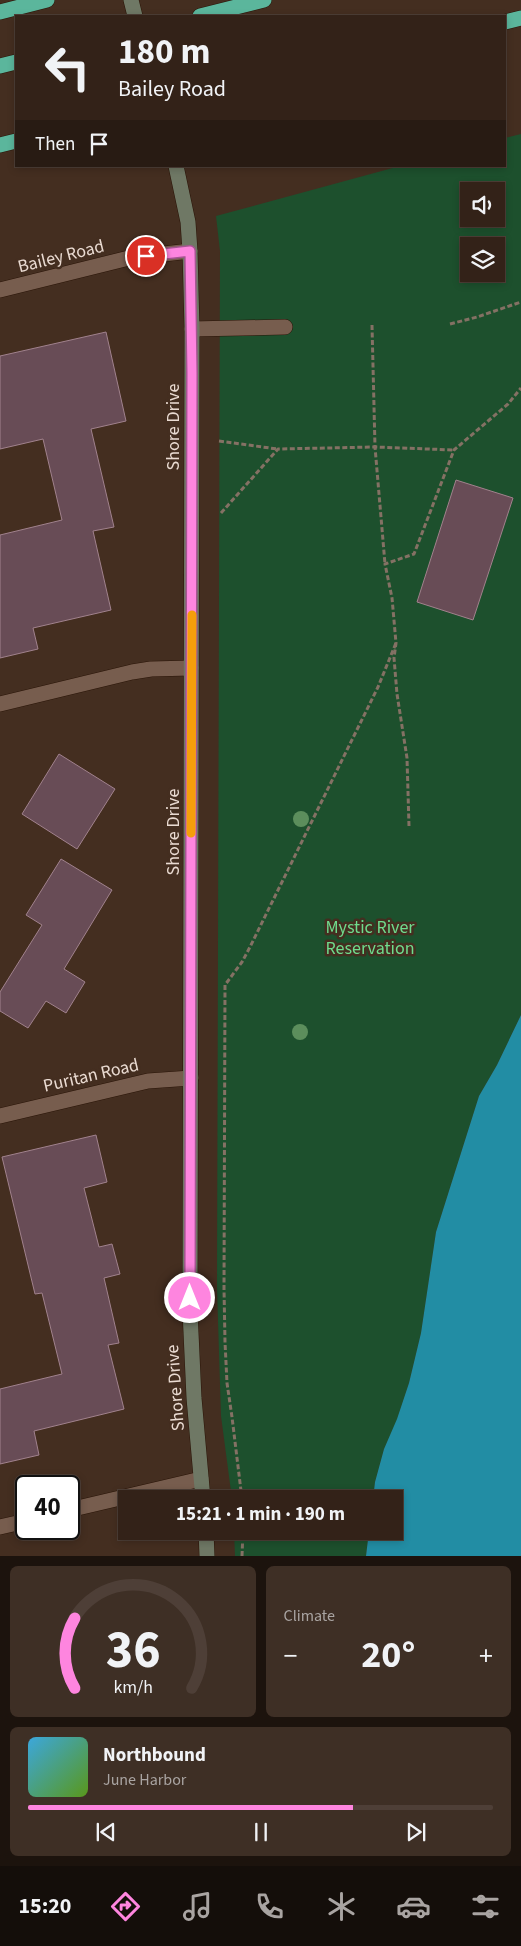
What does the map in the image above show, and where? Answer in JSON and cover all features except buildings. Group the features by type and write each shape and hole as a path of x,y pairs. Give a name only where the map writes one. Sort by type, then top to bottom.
{"highway":[{"path":"0,12 47,0"},
{"path":"207,14 264,0"},
{"path":"506,22 521,18"},
{"path":"0,66 15,62"},
{"path":"0,145 15,142"}],"street":[{"path":"131,0 135,15"},
{"name":"Shore Drive","path":"176,167 188,222 192,329 190,1312 194,1398 202,1490"},
{"name":"Bailey Road","path":"0,290 129,258 190,251"},
{"path":"192,329 285,327"},
{"path":"0,704 132,672 151,669 192,668"},
{"name":"Puritan Road","path":"0,1116 148,1081 191,1078"},
{"path":"80,1507 201,1478"},
{"path":"0,1527 15,1524"},
{"path":"206,1540 207,1556"}],"path":[{"path":"450,324 521,302"},
{"path":"372,326 375,447 385,564 392,598 396,643 394,658 396,694 407,758 409,826"},
{"path":"385,564 414,554 454,450 508,404 521,388"},
{"path":"218,441 278,449 375,447 454,450"},
{"path":"219,515 278,449"},
{"path":"241,1490 226,1383 224,1279 225,985 242,962 250,947 378,687 396,643"},
{"path":"242,1556 243,1540"}],"green space":[{"name":"Mystic River Reservation","path":"521,134 521,1015 497,1065 479,1096 436,1232 421,1333 409,1383 397,1420 384,1449 374,1490 231,1490 221,1416 217,1289 220,251 216,216 396,167 506,167 506,138"},
{"path":"234,1540 368,1540 366,1556 235,1556"}],"water":[{"path":"521,1015 521,1556 366,1556 368,1540 403,1540 403,1490 374,1490 375,1482 384,1449 397,1419 409,1383 421,1333 436,1232 479,1096 497,1065"}],"slow traffic":[{"path":"191,833 192,615"}],"route":[{"path":"146,256 190,251 192,373 190,1298"}]}
